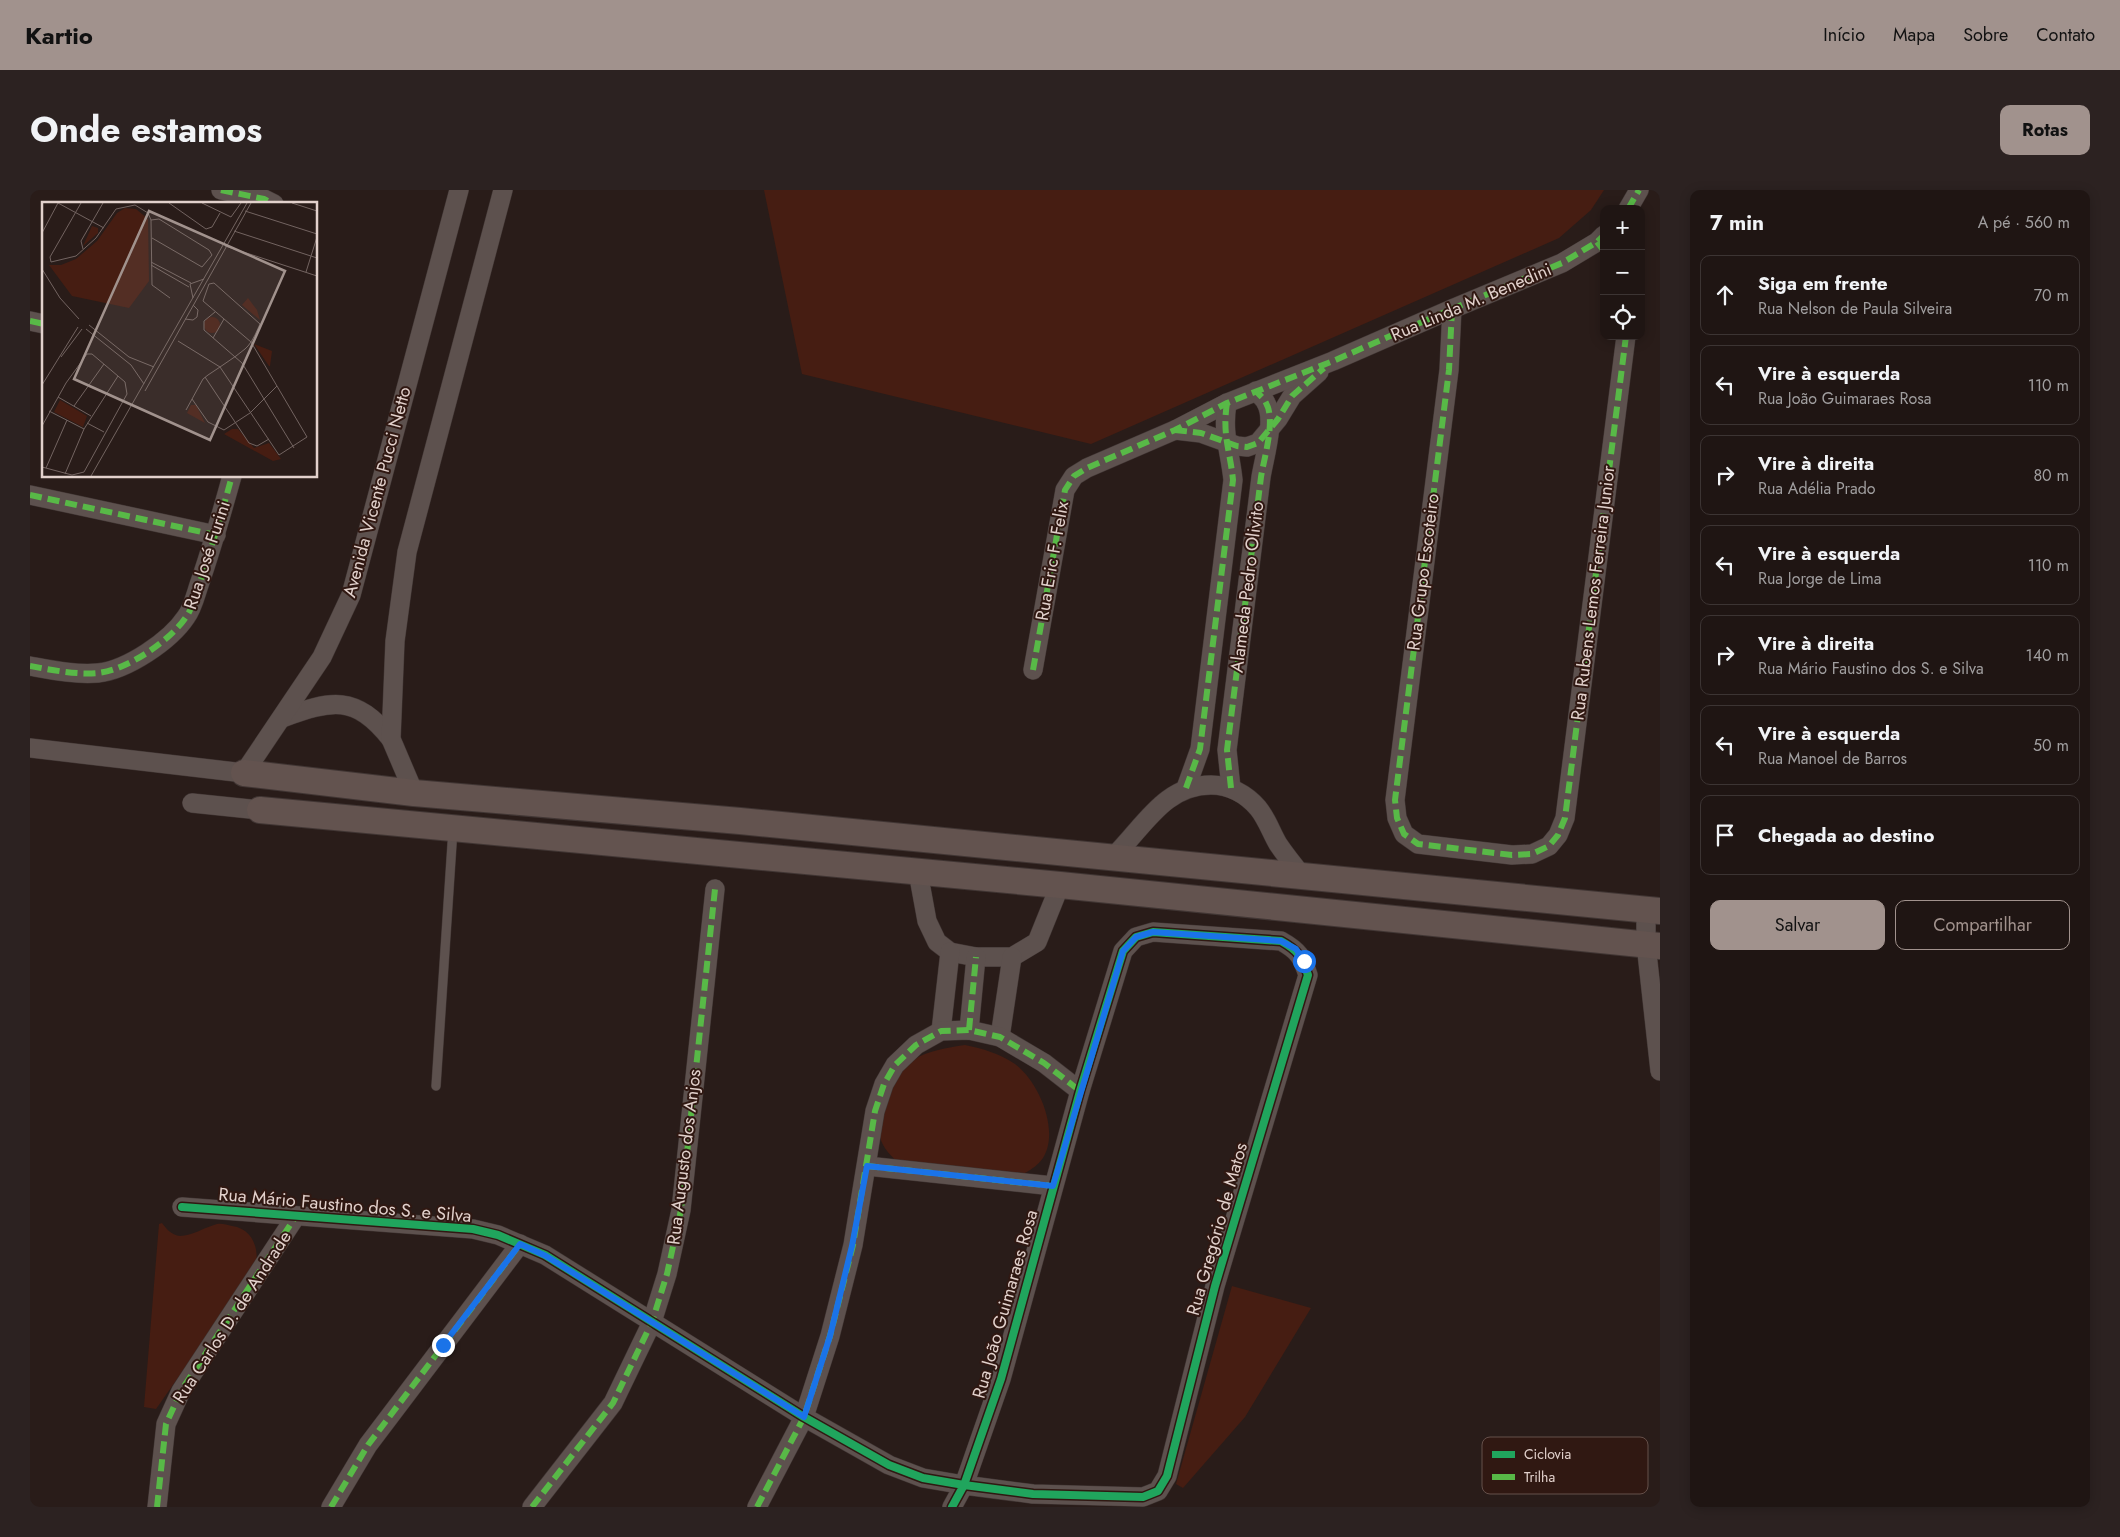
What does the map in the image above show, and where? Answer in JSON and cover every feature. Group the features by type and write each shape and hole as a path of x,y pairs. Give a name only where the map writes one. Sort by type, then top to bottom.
{"street":[{"path":"222,190 270,202"},
{"name":"Avenida Vicente Pucci Netto","path":"244,773 322,657 351,595 459,190"},
{"path":"391,739 395,641 408,552 503,190"},
{"path":"1630,205 1639,190"},
{"name":"Rua Linda M. Benedini","path":"1175,430 1226,403 1334,361 1562,263 1600,243"},
{"name":"Rua Grupo Escoteiro","path":"1452,309 1449,370 1395,800 1397,818 1404,834 1418,844 1512,855 1532,854 1549,846"},
{"name":"Rua Rubens Lemos Ferreira Junior","path":"1549,846 1558,834 1565,818 1625,340"},
{"name":"Rua Linda M. Benedini","path":"1175,430 1201,434 1225,443 1247,447 1258,443 1269,432 1292,396 1304,383 1334,361"},
{"name":"Alameda Pedro Olivito","path":"1231,788 1227,750 1261,477 1269,432 1270,413 1266,403 1256,391"},
{"name":"Alameda Pedro Olivito","path":"1186,788 1200,749 1233,480 1231,463 1225,443 1224,420 1226,403"},
{"name":"Rua Eric F. Felix","path":"1033,670 1065,490 1074,476 1087,468 1175,430"},
{"name":"Rua José Furini","path":"30,666 64,672 99,673 127,664 153,650 172,636 188,616 216,534 231,478"},
{"path":"30,495 216,534"},
{"path":"282,718 329,704 348,705 364,712 377,721 391,739 414,793"},
{"path":"30,748 414,793 740,821 1653,911 1660,1071"},
{"path":"244,773 260,810"},
{"path":"260,810 274,788 295,779"},
{"path":"1113,857 1157,808 1170,797 1186,788 1218,785 1231,788 1247,797 1257,807 1269,824 1277,842 1304,878"},
{"path":"192,803 1060,885 1653,945"},
{"path":"737,854 740,821"},
{"path":"918,872 927,921 937,942 950,952 976,956 1012,957 1037,942 1060,885"},
{"path":"1362,915 1365,883"},
{"name":"Rua Augusto dos Anjos","path":"532,1507 613,1403 652,1322 667,1274 681,1210 715,889"},
{"name":"Rua Gregório de Matos","path":"1136,937 1153,932 1281,941 1296,949 1304,961 1308,975 1215,1286 1167,1476 1158,1491"},
{"name":"Rua João Guimaraes Rosa","path":"952,1507 964,1485 1001,1379 1080,1091 1123,951 1136,937"},
{"path":"941,1031 950,952"},
{"path":"969,1030 976,956"},
{"path":"1000,1037 1012,957"},
{"path":"757,1507 804,1417 830,1336 852,1246 875,1111 884,1084 895,1065 916,1045 941,1031 969,1030 1000,1037 1044,1063 1080,1091"},
{"path":"867,1166 1053,1186"},
{"name":"Rua Mário Faustino dos S. e Silva","path":"182,1207 473,1230 498,1235 546,1256 804,1417 889,1465 923,1478 1033,1494 1143,1497 1158,1491"},
{"name":"Rua Carlos D. de Andrade","path":"157,1507 166,1424 181,1391 296,1216"},
{"path":"331,1507 368,1445 520,1244"}],"lane":[{"path":"436,1086 454,827"}],"shaded area":[{"path":"764,190 1604,190 1591,210 1559,238 1091,444 802,374"},
{"path":"965,1045 997,1054 1015,1064 1032,1082 1039,1095 1048,1121 1048,1147 1043,1158 1035,1167 1025,1173 901,1165 888,1153 881,1141 879,1117 882,1106 891,1084 905,1066 926,1054 945,1048"},
{"path":"162,1223 170,1232 180,1236 189,1235 217,1224 239,1228 250,1235 253,1240 257,1260 256,1267 156,1409 144,1407 159,1224"},
{"path":"1232,1286 1311,1308 1245,1417 1183,1488 1176,1484"}],"marked path":[{"path":"221,190 270,202"},
{"path":"1630,205 1639,190"},
{"path":"1033,670 1065,490 1074,476 1087,468 1175,430 1227,403 1333,361 1562,263 1600,239"},
{"path":"1597,242 1603,250"},
{"path":"1452,309 1449,370 1395,800 1397,818 1404,834 1418,844 1512,855 1532,854 1549,846 1558,835 1565,818 1625,340"},
{"path":"30,321 42,324"},
{"path":"1175,430 1201,433 1237,446 1247,447 1258,443 1278,419 1292,396 1324,368"},
{"path":"1231,788 1227,750 1261,477 1270,429 1269,410 1265,401 1256,391"},
{"path":"1186,788 1200,749 1233,480 1225,424 1227,403"},
{"path":"30,666 64,672 98,673 109,671 147,653 170,635 186,617 192,605 213,543 231,478"},
{"path":"30,495 216,535"},
{"path":"532,1507 613,1403 652,1322 667,1274 681,1210 715,889"},
{"path":"969,1030 976,957"},
{"path":"757,1507 804,1417 830,1336 853,1245 875,1111 884,1084 895,1065 916,1045 941,1031 969,1030 1000,1037 1044,1063 1080,1091"},
{"path":"867,1166 1053,1186"},
{"path":"157,1507 166,1424 181,1391 296,1216"},
{"path":"331,1507 368,1445 520,1244"}],"cycle path":[{"path":"182,1207 473,1229 498,1235 545,1255 804,1417 889,1465 923,1478 964,1485 1033,1494 1143,1497 1158,1491 1167,1476 1215,1286 1308,975 1299,955 1281,941 1153,932 1136,937 1123,951 1080,1091 1001,1379 964,1485 952,1507"}],"route":[{"path":"443,1345 520,1244 546,1256 804,1417 830,1336 852,1246 867,1166 1053,1186 1123,951 1136,937 1153,932 1281,941 1296,949 1304,961"}]}
